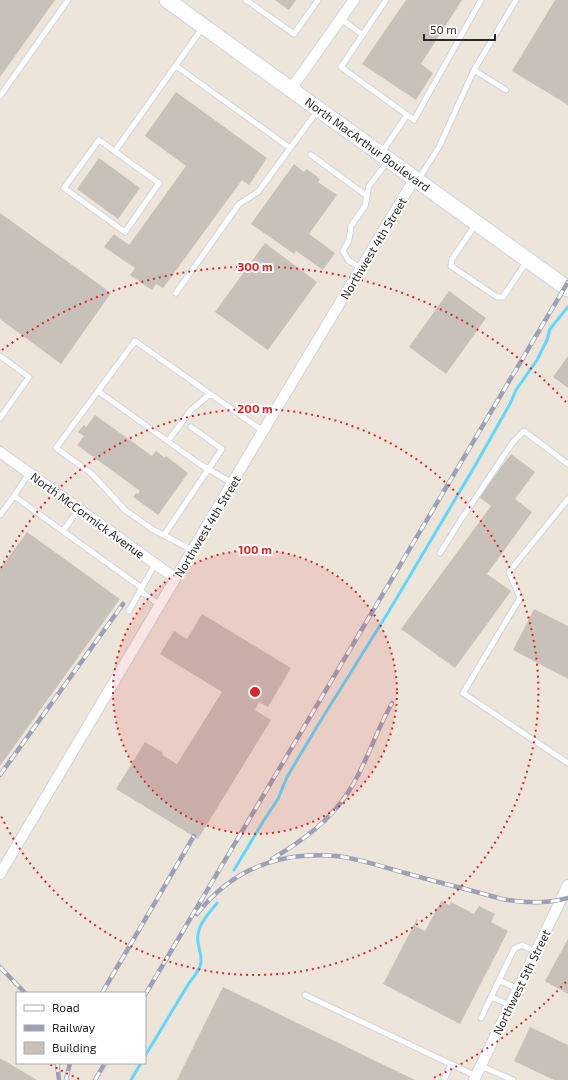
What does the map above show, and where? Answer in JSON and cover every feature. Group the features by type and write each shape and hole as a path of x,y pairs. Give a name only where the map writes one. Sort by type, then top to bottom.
{"main road":[{"name":"North MacArthur Boulevard","path":"167,0 568,289"}],"street":[{"path":"291,89 354,0"},
{"name":"Northwest 4th Street","path":"0,874 175,578 416,179"},
{"name":"North McCormick Avenue","path":"0,452 175,578"},
{"name":"Northwest 5th Street","path":"475,1078 568,885"}],"lane":[{"path":"0,96 68,0"},
{"path":"246,0 294,34 318,0"},
{"path":"386,0 341,66 414,120 481,0"},
{"path":"416,179 439,147 474,70 516,0"},
{"path":"340,19 363,35"},
{"path":"115,151 204,26"},
{"path":"176,66 290,148"},
{"path":"474,70 506,90"},
{"path":"176,293 239,204 258,192 318,109"},
{"path":"361,268 349,261 343,252 349,240 351,226 365,206 369,186 407,115"},
{"path":"99,140 115,151 159,183 125,232 64,188 99,140"},
{"path":"311,154 367,196"},
{"path":"477,223 452,259 451,266 497,297 503,297 528,260"},
{"path":"192,550 152,529 125,510 92,474 56,448 134,341 263,431"},
{"path":"0,356 29,377 0,418"},
{"path":"98,391 168,441 232,483"},
{"path":"168,441 191,410 210,394"},
{"path":"164,535 222,449 191,427"},
{"path":"440,553 513,442 524,431 568,464"},
{"path":"0,515 29,473"},
{"path":"14,496 64,531 160,604"},
{"path":"568,499 509,572 520,598 463,693 568,763"},
{"path":"64,531 79,509"},
{"path":"129,611 155,564"},
{"path":"481,1018 514,949 522,945 536,952"},
{"path":"499,980 518,990"},
{"path":"305,995 451,1064 475,1078"},
{"path":"491,997 510,1005"},
{"path":"444,1080 451,1064"},
{"path":"481,1066 513,1080"}],"building":[{"path":"0,0 55,0 0,77"},
{"path":"275,0 296,0 289,10"},
{"path":"406,0 462,0 421,64 433,73 416,100 362,64"},
{"path":"555,0 568,0 568,105 512,71"},
{"path":"176,92 267,158 249,185 242,180 163,288 156,284 152,290 130,275 135,268 104,247 114,234 129,245 186,166 145,136"},
{"path":"99,158 140,188 118,219 77,189"},
{"path":"294,164 304,172 307,169 320,179 318,182 337,195 309,234 335,253 323,270 296,251 294,254 251,224"},
{"path":"0,213 111,293 61,364 0,319"},
{"path":"265,243 317,282 268,350 215,312"},
{"path":"449,291 486,318 446,374 409,347"},
{"path":"568,356 568,388 553,377"},
{"path":"95,415 152,456 156,451 165,458 166,456 188,473 158,515 133,497 140,491 77,445 84,436 78,432 84,425 86,427"},
{"path":"511,454 535,472 515,499 532,512 487,574 511,591 455,668 401,629 491,506 479,497"},
{"path":"27,532 120,599 0,766 0,569"},
{"path":"534,609 568,626 568,679 513,650"},
{"path":"202,614 291,668 268,707 259,702 255,710 271,720 198,839 116,789 145,742 177,764 222,692 160,654 174,631 187,639"},
{"path":"441,901 449,905 451,902 474,914 479,906 495,914 491,922 508,931 460,1024 383,984 417,919 418,920 415,926 425,931"},
{"path":"568,939 568,994 545,981"},
{"path":"223,987 415,1080 177,1080"},
{"path":"530,1027 568,1045 568,1080 554,1080 514,1061"},
{"path":"0,1058 37,1080 0,1080"}],"waterway":[{"path":"234,870 278,799 287,777 389,611 476,464 511,402 516,390 537,360 547,340 550,329 568,307"},
{"path":"146,1054 199,968 201,962 198,941 199,930 206,917 217,903"},
{"path":"131,1080 140,1064"}],"railway":[{"path":"146,993 568,282"},
{"path":"0,775 123,604"},
{"path":"272,859 315,830 341,802 361,769 392,703"},
{"path":"103,992 194,836"},
{"path":"197,914 211,898 226,885 259,866 277,860 316,855 337,856 371,863 502,899 535,902 568,898"},
{"path":"0,967 24,992"},
{"path":"57,1064 59,1080"},
{"path":"66,1080 70,1064"},
{"path":"95,1080 104,1064"}]}
